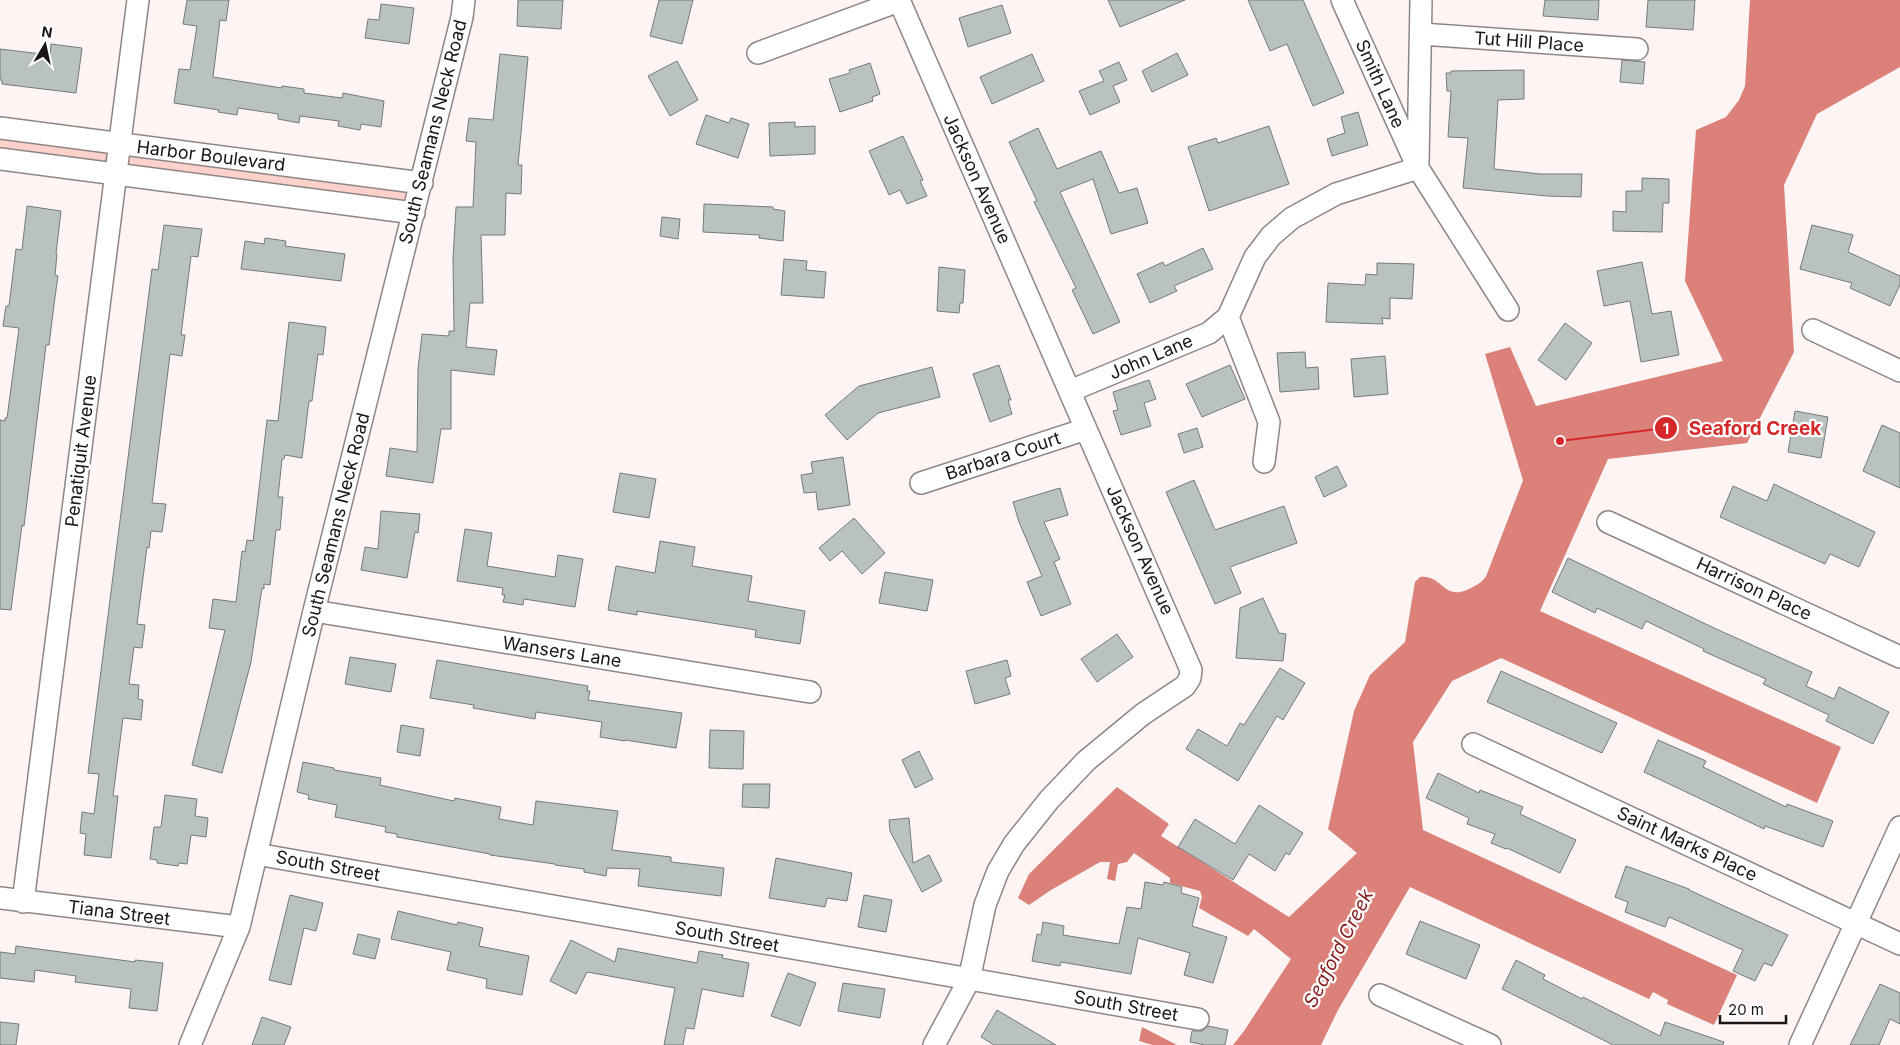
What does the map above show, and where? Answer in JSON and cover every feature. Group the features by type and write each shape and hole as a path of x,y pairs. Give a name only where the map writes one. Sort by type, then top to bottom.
{"street":[{"name":"Penatiquit Avenue","path":"23,902 138,0"},
{"name":"South Seamans Neck Road","path":"190,1045 239,927 314,611 422,183 462,17 464,0"},
{"name":"Smith Lane","path":"1342,0 1418,168 1508,310"},
{"path":"1418,168 1422,34 1421,0"},
{"path":"758,53 899,1"},
{"name":"Jackson Avenue","path":"899,1 1191,670 1190,678 1185,686 1143,714 1086,761 1049,800 1014,844 998,870 985,905 969,980 934,1045"},
{"name":"Tut Hill Place","path":"1422,34 1637,49"},
{"name":"Harbor Boulevard","path":"0,128 422,183"},
{"name":"Harbor Boulevard","path":"0,159 414,213"},
{"name":"John Lane","path":"1070,391 1209,333 1228,317 1256,257 1271,236 1292,218 1336,194 1418,168"},
{"path":"1228,317 1269,422 1264,462"},
{"path":"1813,330 1900,371"},
{"name":"Barbara Court","path":"921,484 1086,429"},
{"name":"Harrison Place","path":"1608,522 1900,657"},
{"name":"Wansers Lane","path":"314,611 810,692"},
{"name":"Saint Marks Place","path":"1473,744 1900,944"},
{"path":"1800,1045 1900,827"},
{"name":"South Street","path":"256,854 1198,1019"},
{"name":"Tiana Street","path":"0,898 239,927"},
{"path":"1380,995 1490,1045"}],"shaded area":[{"path":"0,132 115,147 112,169 0,155"},
{"path":"126,148 414,187 410,208 123,171"}],"water":[{"path":"1750,0 1900,0 1900,67 1817,114 1784,185 1794,352 1747,443 1608,459 1540,611 1841,747 1817,803 1501,658 1452,681 1413,742 1423,830 1737,975 1714,1025 1667,1004 1668,1000 1653,992 1649,999 1410,887 1338,1010 1321,1045 1233,1045 1291,959 1254,929 1248,936 1199,908 1202,897 1200,891 1170,883 1170,878 1134,853 1127,862 1118,864 1115,881 1107,879 1110,862 1100,862 1029,905 1018,898 1029,874 1117,787 1169,824 1161,836 1289,917 1357,853 1328,829 1354,711 1370,675 1405,642 1415,582 1420,577 1428,577 1451,591 1459,592 1468,589 1481,582 1526,535 1525,487 1485,354 1510,347 1536,406 1723,361 1685,281 1696,130 1726,117 1739,100 1745,86"},
{"path":"1142,1027 1177,1045 1153,1045 1139,1041"}],"building":[{"path":"187,0 229,0 226,21 220,20 213,77 282,88 282,86 304,89 304,93 342,98 343,93 384,101 381,127 361,124 360,130 338,126 339,121 300,116 299,123 278,119 278,114 238,108 237,115 218,112 219,110 174,103 179,69 190,70 197,26 183,24"},
{"path":"518,0 563,0 561,29 517,26"},
{"path":"659,0 693,0 682,44 650,36"},
{"path":"1108,0 1185,0 1120,27"},
{"path":"1248,0 1303,0 1344,93 1313,106 1287,44 1270,51"},
{"path":"1545,0 1599,0 1598,20 1543,16"},
{"path":"1648,0 1695,0 1693,30 1646,27"},
{"path":"381,4 414,8 409,44 365,38 368,19 379,20"},
{"path":"1002,5 1011,33 968,47 959,18"},
{"path":"51,44 82,48 76,93 2,84 2,80 0,80 0,49 50,55"},
{"path":"1177,53 1188,75 1152,92 1142,71"},
{"path":"500,54 528,57 518,165 522,165 521,194 506,193 505,235 481,235 483,303 470,303 466,347 497,350 494,375 451,370 451,429 441,429 433,483 386,476 390,448 417,452 418,369 422,334 449,336 449,331 454,331 453,259 456,207 473,207 476,142 466,141 469,118 493,120"},
{"path":"1032,54 1044,81 992,104 980,77"},
{"path":"1622,60 1645,62 1643,84 1620,82"},
{"path":"677,61 698,100 670,116 648,76"},
{"path":"1119,62 1127,80 1113,86 1120,102 1090,115 1079,91 1104,81 1099,71"},
{"path":"870,63 880,94 872,97 873,101 840,112 829,79 850,73 849,70"},
{"path":"1524,70 1524,99 1498,100 1494,169 1541,174 1582,174 1581,197 1547,196 1463,188 1468,138 1448,137 1451,91 1447,91 1446,73 1451,73 1451,71"},
{"path":"1358,112 1368,145 1332,156 1327,139 1345,133 1341,117"},
{"path":"706,115 729,123 731,118 749,124 738,158 696,144"},
{"path":"795,122 795,127 815,126 815,154 770,156 769,123"},
{"path":"1269,126 1289,184 1209,211 1188,147 1216,138 1218,143"},
{"path":"1038,128 1057,169 1101,151 1119,193 1137,188 1148,223 1111,234 1093,179 1060,192 1120,322 1093,334 1072,290 1076,288 1034,202 1037,201 1009,142"},
{"path":"903,136 923,180 920,181 927,196 907,204 900,190 889,195 869,151"},
{"path":"1642,178 1669,179 1669,203 1663,203 1662,232 1613,231 1613,211 1626,212 1626,191 1642,191"},
{"path":"704,204 773,207 773,209 785,211 783,241 759,238 760,235 703,232"},
{"path":"27,206 61,211 55,275 58,276 49,345 46,345 24,526 22,525 11,610 0,609 0,420 5,421 5,418 7,418 19,328 3,326 6,306 9,306 16,249 22,250"},
{"path":"662,217 680,219 678,239 660,236"},
{"path":"164,225 202,229 198,257 191,256 181,335 185,335 182,356 170,354 152,503 166,504 162,532 151,531 149,548 147,547 137,624 145,625 142,648 134,647 129,684 139,685 138,699 143,700 141,720 123,718 113,796 118,796 111,858 84,855 86,834 80,833 82,812 94,814 99,774 88,773 152,269 158,270"},
{"path":"1812,225 1853,235 1848,252 1900,276 1900,285 1890,306 1850,288 1852,283 1800,269"},
{"path":"265,238 286,241 285,246 345,254 341,281 241,269 245,241 264,244"},
{"path":"1203,248 1213,269 1174,286 1177,291 1150,303 1137,274 1163,262 1165,266"},
{"path":"784,259 807,261 806,270 826,272 824,298 781,295"},
{"path":"1642,262 1652,314 1671,311 1679,355 1641,362 1630,301 1604,306 1597,271"},
{"path":"1377,263 1414,264 1412,299 1390,298 1390,319 1382,318 1383,324 1326,322 1328,283 1365,285 1366,274 1377,275"},
{"path":"939,267 965,270 963,303 960,303 959,313 937,311"},
{"path":"289,322 326,327 323,355 318,354 312,401 309,401 302,458 285,455 284,459 282,459 278,497 283,497 280,530 276,530 270,585 264,584 264,589 262,588 251,662 222,773 192,765 225,630 209,628 213,599 236,602 242,551 245,552 247,540 253,541 267,420 278,421"},
{"path":"1565,323 1592,343 1566,380 1538,360"},
{"path":"1305,352 1306,368 1318,367 1319,389 1280,392 1277,353"},
{"path":"1385,356 1388,394 1354,397 1351,359"},
{"path":"999,365 1011,400 1008,400 1012,414 990,422 973,374"},
{"path":"1230,365 1245,399 1202,417 1186,384"},
{"path":"932,367 940,397 878,413 847,440 825,415 859,386"},
{"path":"1149,380 1156,399 1144,403 1151,426 1121,435 1113,411 1118,410 1113,392"},
{"path":"1795,411 1828,417 1821,458 1788,452"},
{"path":"1882,425 1900,433 1900,488 1863,471"},
{"path":"1197,428 1203,447 1184,453 1178,434"},
{"path":"843,457 850,505 818,510 816,492 804,493 801,475 813,473 811,462"},
{"path":"1337,466 1347,486 1324,497 1315,477"},
{"path":"620,473 656,479 649,518 613,512"},
{"path":"1194,480 1215,530 1284,506 1297,543 1230,567 1241,593 1215,604 1166,492"},
{"path":"1774,484 1875,532 1859,567 1830,554 1825,564 1720,517 1733,486 1767,501"},
{"path":"1060,488 1068,515 1044,522 1060,559 1054,562 1071,604 1041,616 1027,582 1042,576 1019,522 1013,502"},
{"path":"381,511 420,514 418,533 415,532 407,578 361,570 365,547 378,549"},
{"path":"854,518 885,553 862,574 842,551 830,561 819,548"},
{"path":"465,529 492,533 487,566 555,577 558,555 583,559 575,607 524,599 523,605 503,602 505,595 502,595 503,588 457,581"},
{"path":"660,541 695,547 692,566 752,576 748,601 805,611 800,644 755,637 756,630 637,611 637,615 608,610 616,566 655,573"},
{"path":"1568,558 1714,628 1812,672 1806,686 1834,699 1839,687 1889,712 1873,744 1826,721 1829,715 1763,684 1766,679 1703,651 1704,649 1646,621 1642,629 1597,608 1595,613 1552,592"},
{"path":"885,572 933,580 927,611 879,603"},
{"path":"1263,598 1279,633 1286,634 1283,661 1236,658 1240,608"},
{"path":"1117,634 1133,657 1097,682 1081,659"},
{"path":"350,657 396,664 391,692 345,684"},
{"path":"437,660 588,686 587,691 590,691 588,700 682,713 676,748 600,737 602,722 536,712 535,719 473,708 474,705 430,698"},
{"path":"1007,660 1011,676 1005,678 1010,694 975,704 966,671"},
{"path":"1280,668 1305,683 1283,720 1277,716 1238,781 1186,749 1198,729 1227,746 1240,723 1244,725"},
{"path":"1501,671 1617,723 1602,753 1487,702"},
{"path":"401,725 424,729 420,756 397,752"},
{"path":"710,730 744,731 743,769 709,768"},
{"path":"1658,740 1706,761 1703,767 1786,807 1787,804 1833,821 1823,847 1765,826 1764,829 1644,772"},
{"path":"919,751 933,779 915,788 902,760"},
{"path":"303,762 334,768 334,770 381,778 380,785 454,801 455,798 501,807 499,819 533,825 536,801 618,811 612,850 671,857 671,862 724,868 721,896 638,886 640,869 607,868 606,876 584,872 584,869 490,855 397,837 397,834 385,832 386,827 335,817 337,805 308,799 309,795 297,792"},
{"path":"1438,773 1479,793 1480,790 1523,807 1520,814 1576,840 1560,873 1507,848 1491,843 1495,834 1467,824 1469,818 1426,798"},
{"path":"743,784 770,784 769,808 742,807"},
{"path":"165,795 197,799 195,816 208,818 206,837 191,835 187,864 179,863 178,866 157,863 157,860 150,859 154,827 161,827"},
{"path":"1259,805 1303,833 1289,855 1286,853 1275,871 1249,854 1233,880 1178,847 1195,819 1235,844"},
{"path":"909,818 913,863 929,855 942,881 922,892 890,831 889,820"},
{"path":"776,858 852,873 847,901 827,898 825,907 769,898"},
{"path":"1626,866 1689,889 1788,935 1772,966 1764,963 1755,981 1733,971 1743,950 1669,917 1665,927 1625,912 1628,902 1615,897"},
{"path":"1145,882 1163,885 1164,882 1182,887 1181,893 1199,898 1192,926 1227,937 1213,983 1184,975 1190,953 1138,938 1131,974 1061,962 1060,966 1032,961 1037,934 1041,935 1043,922 1064,926 1063,935 1119,944 1127,907 1141,909"},
{"path":"290,895 323,903 316,931 304,928 291,985 269,980"},
{"path":"864,895 892,900 886,932 858,927"},
{"path":"398,911 457,925 458,922 483,928 479,946 529,956 522,995 486,988 487,979 447,970 451,952 391,939"},
{"path":"1420,921 1480,945 1466,979 1406,954"},
{"path":"358,934 380,939 375,959 353,954"},
{"path":"571,940 615,962 618,948 697,963 699,951 723,955 722,958 749,963 743,997 702,989 694,1029 686,1028 683,1045 664,1045 675,988 587,972 576,994 550,981"},
{"path":"16,946 135,962 135,960 163,963 157,1011 129,1008 131,989 75,982 76,976 35,970 34,982 0,978 0,952 15,954"},
{"path":"1516,960 1545,975 1543,979 1660,1036 1665,1022 1724,1042 1723,1045 1613,1045 1502,989"},
{"path":"788,973 816,983 800,1026 771,1016"},
{"path":"843,983 885,989 880,1018 838,1011"},
{"path":"1880,984 1900,993 1900,1024 1890,1019 1879,1045 1850,1045"},
{"path":"997,1010 1056,1045 994,1045 981,1037"},
{"path":"262,1017 291,1027 284,1045 252,1045"},
{"path":"0,1022 19,1024 16,1045 0,1045"},
{"path":"1208,1026 1228,1030 1225,1045 1205,1045 1190,1042 1192,1031 1202,1031"}],"waterway":[{"name":"Seaford Creek","path":"1503,588 1545,479"}],"place":[{"name":"Seaford Creek","path":"1560,441"}]}
